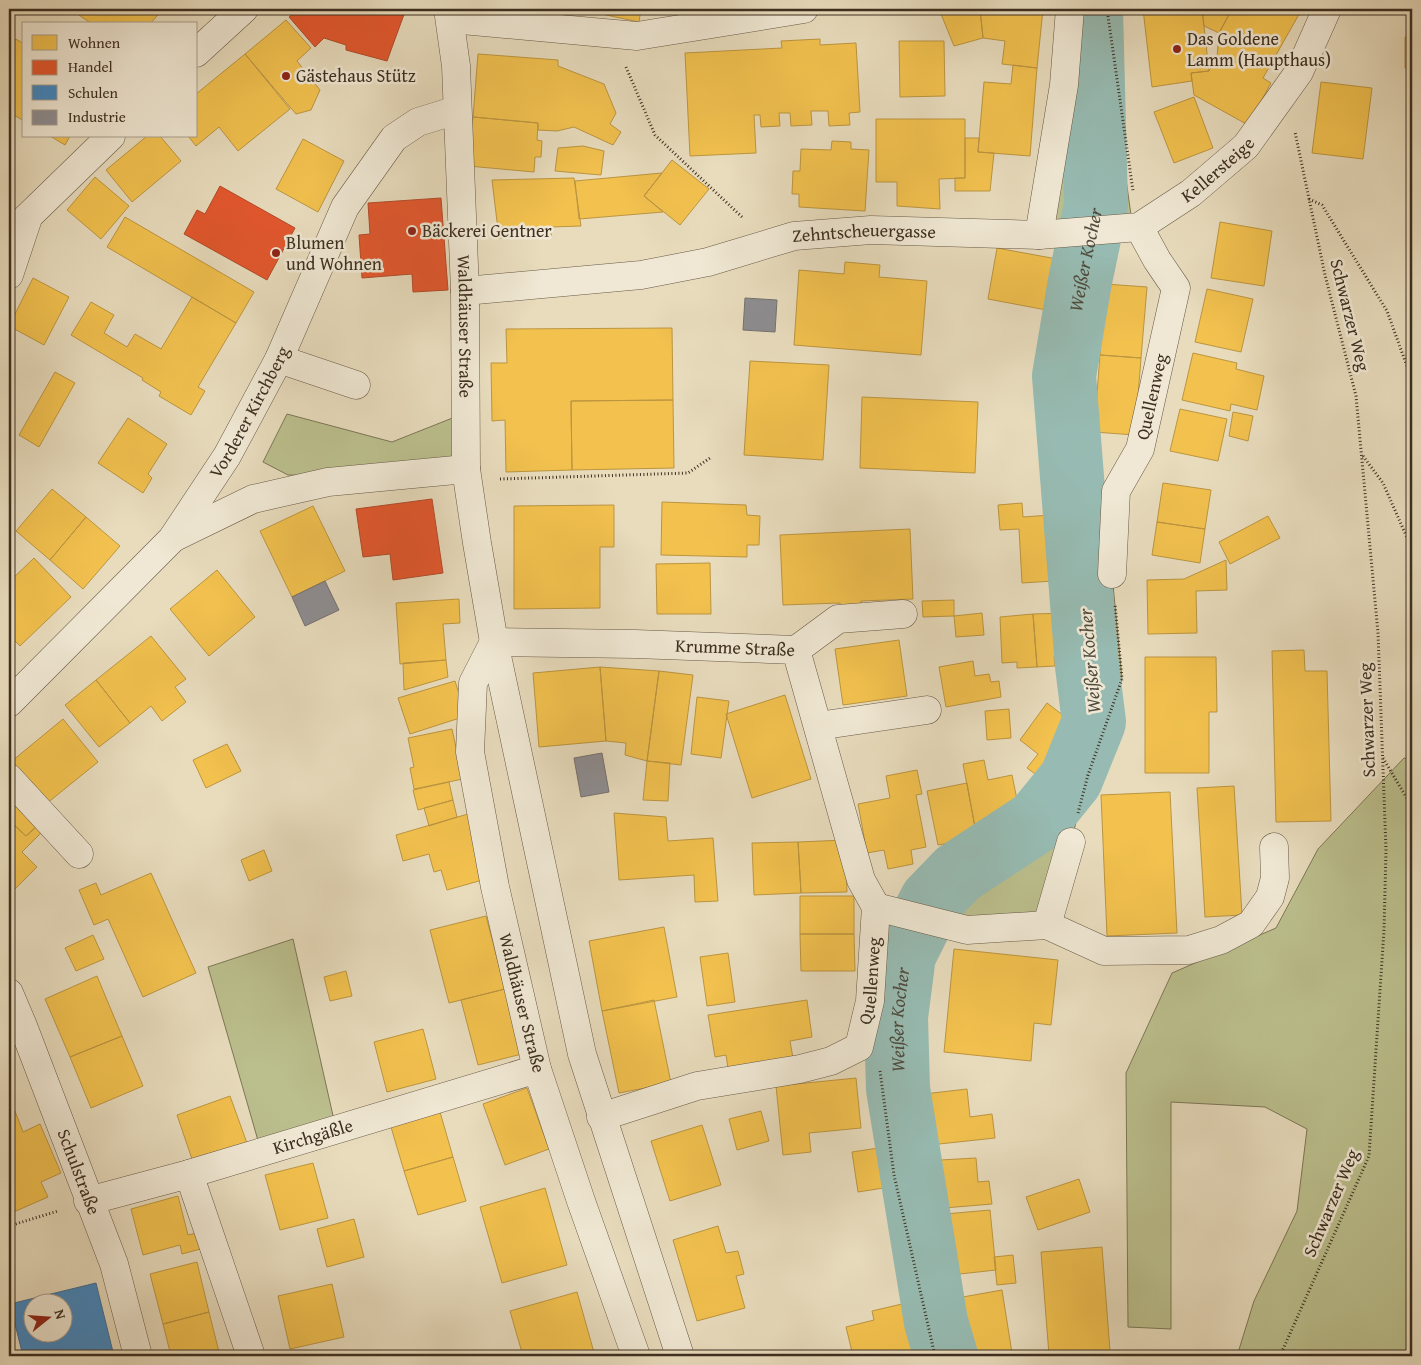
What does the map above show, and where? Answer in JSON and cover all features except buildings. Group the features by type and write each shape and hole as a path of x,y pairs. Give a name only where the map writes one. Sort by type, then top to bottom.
{"street":[{"path":"198,51 244,9"},
{"path":"450,14 567,20 612,34 637,36 804,9"},
{"path":"1047,235 1064,84 1070,9"},
{"name":"Kellersteige","path":"1047,235 1129,228 1191,193 1246,146 1299,72 1327,9"},
{"name":"Waldhäuser Straße","path":"450,14 456,66 465,291 466,475 494,642 582,1054 601,1117 622,1170 680,1356"},
{"name":"Vorderer Kirchberg","path":"9,703 172,539 227,456 279,359 345,208 394,138 418,122 457,110"},
{"path":"9,276 18,226 108,138"},
{"name":"Quellenweg","path":"1112,574 1116,491 1140,449 1176,288 1157,260 1129,228"},
{"name":"Zehntscheuergasse","path":"465,291 641,275 708,262 794,236 872,230 1047,235"},
{"path":"279,359 356,385"},
{"path":"172,539 253,500 328,482 466,475"},
{"path":"796,650 838,619 903,614"},
{"name":"Waldhäuser Straße","path":"494,642 473,683 470,752 495,887 537,1069 636,1356"},
{"name":"Krumme Straße","path":"494,642 635,644 796,650 861,880 876,907"},
{"path":"818,726 927,710"},
{"path":"9,778 79,854"},
{"path":"1047,925 1072,842"},
{"path":"876,907 967,930 1047,925 1104,951 1189,950 1221,940 1251,924 1270,898 1275,878 1274,847"},
{"name":"Quellenweg","path":"601,1117 696,1086 800,1069 831,1061 859,1047 870,1001 876,907"},
{"name":"Schulstraße","path":"9,993 114,1264 138,1356"},
{"name":"Kirchgäßle","path":"88,1201 189,1174 537,1069"},
{"path":"189,1174 251,1356"}],"path":[{"path":"1107,9 1129,228"},
{"path":"612,34 655,135 770,243"},
{"name":"Schwarzer Weg","path":"1280,1356 1369,1156 1384,930 1386,850 1378,633 1356,396 1325,275 1294,125"},
{"path":"1308,199 1322,205 1387,311 1412,380"},
{"path":"1363,456 1383,483 1412,550"},
{"path":"466,475 688,473 710,458"},
{"path":"1072,842 1088,774 1122,679 1112,574"},
{"path":"1382,757 1412,807"},
{"path":"879,1068 894,1175 935,1356"},
{"path":"9,1226 88,1201"}],"green space":[{"path":"1069,9 1102,9 1132,222 1044,229"},
{"path":"287,414 392,442 460,415 458,462 328,476 288,475 263,462"},
{"path":"1112,574 1122,679 1088,775 1047,925 923,917 931,901 958,873 1037,821 1071,779 1094,722 1087,666 1080,578"},
{"path":"1404,758 1412,759 1412,1356 1237,1356 1254,1301 1297,1211 1307,1129 1265,1107 1171,1102 1171,1329 1128,1327 1126,1073 1172,973 1276,928 1318,849"},
{"path":"293,939 334,1120 259,1144 208,967"}],"waterway":[{"name":"Weißer Kocher","path":"946,1356 936,1322 898,1089 896,1017 904,955 931,901 958,873 1037,821 1071,779 1094,722 1087,666 1064,376 1080,281 1096,205 1091,9"}],"place":[{"name":"Das Goldene Lamm (Haupthaus)","path":"1177,49"},
{"name":"Gästehaus Stütz","path":"286,76"},
{"name":"Bäckerei Gentner","path":"412,231"},
{"name":"Blumen und Wohnen","path":"276,253"}]}
